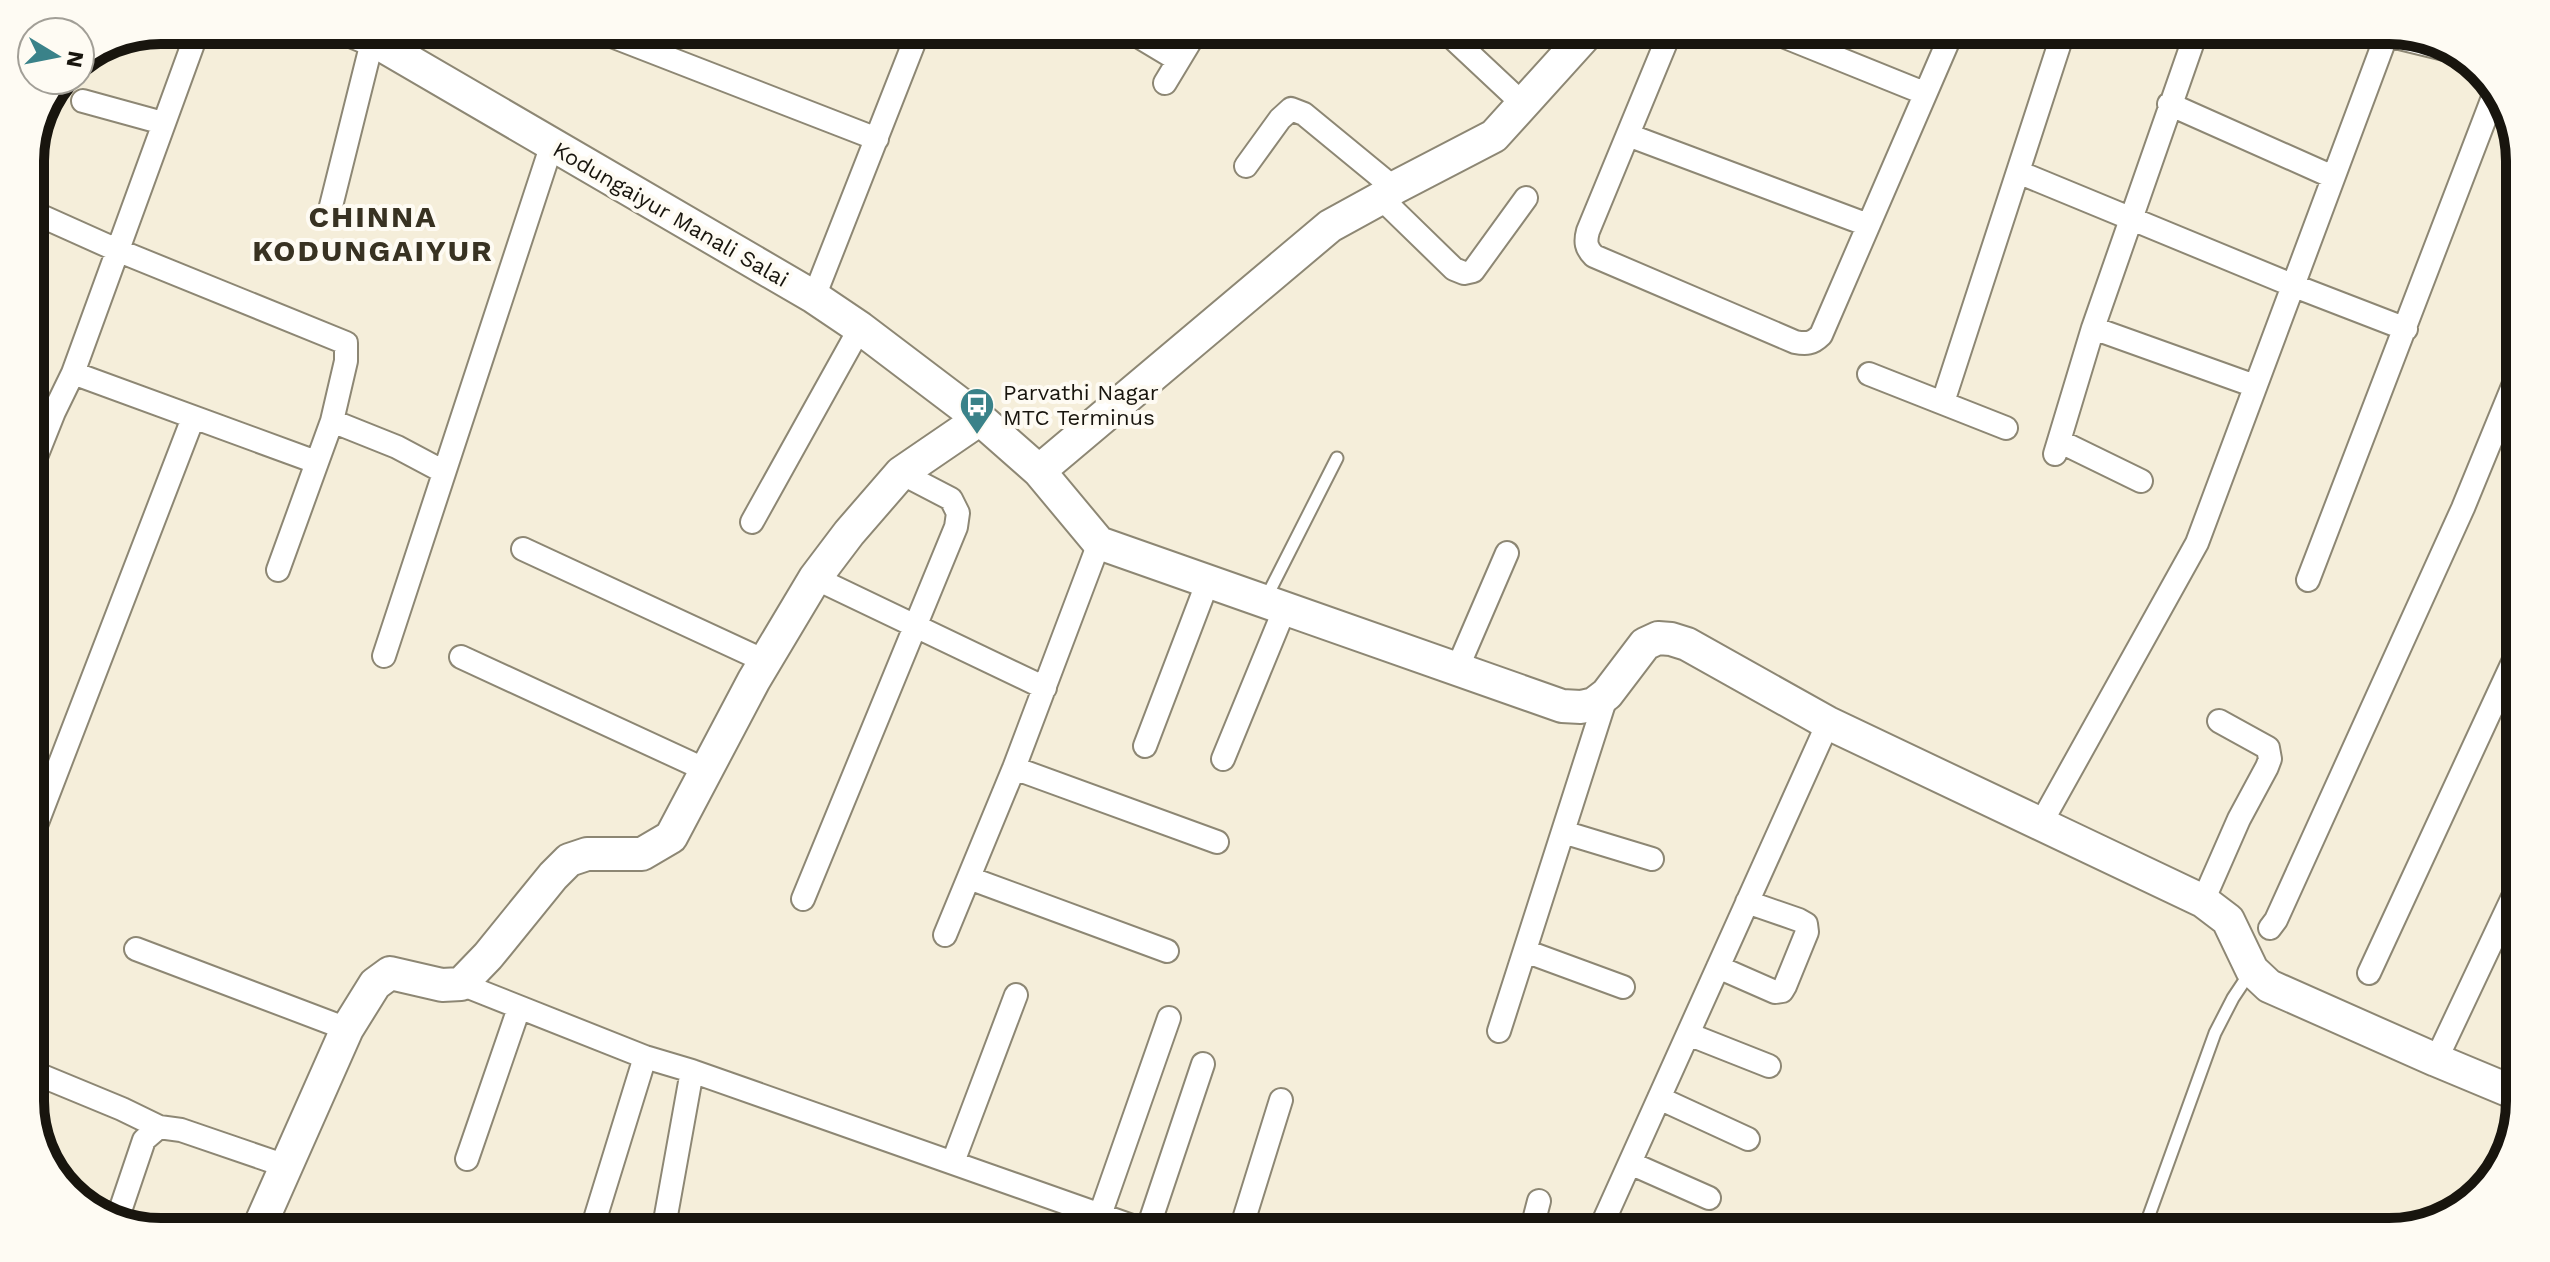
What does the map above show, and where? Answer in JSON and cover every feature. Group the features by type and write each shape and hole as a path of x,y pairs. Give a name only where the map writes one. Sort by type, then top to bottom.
{"street":[{"path":"44,437 73,373 193,44"},
{"path":"329,214 364,44"},
{"name":"Kodungaiyur Manali Salai","path":"384,44 814,297 860,328 980,419 1039,471 1099,543"},
{"path":"632,44 877,139"},
{"path":"814,297 914,44"},
{"path":"1151,44 1178,60"},
{"path":"1165,83 1188,44"},
{"path":"1459,44 1523,104"},
{"path":"1039,471 1330,226 1494,136 1577,44"},
{"path":"1665,44 1588,231 1585,242 1588,250 1594,256 1806,344 1814,342 1821,335 1947,44"},
{"path":"1803,44 1924,93"},
{"path":"1943,402 2059,44"},
{"path":"2141,481 2057,448 2093,328 2192,44"},
{"path":"2040,825 2197,543 2333,177 2373,44"},
{"path":"83,101 163,123"},
{"path":"2169,104 2333,177"},
{"path":"2308,580 2491,104"},
{"path":"1246,166 1280,119 1291,109 1304,114 1388,193 1454,269 1464,273 1473,271 1526,198"},
{"path":"1628,135 1868,225"},
{"path":"384,656 552,144"},
{"path":"2018,172 2406,329"},
{"path":"44,218 346,343 346,361 332,421 278,570"},
{"path":"752,522 860,328"},
{"path":"2093,328 2255,386"},
{"path":"73,373 316,462"},
{"path":"1869,374 2006,428"},
{"path":"2270,928 2463,508 2506,403"},
{"path":"44,408 54,412"},
{"path":"44,803 193,418"},
{"path":"461,984 569,860 587,854 642,854 671,837 765,661 815,578 901,473 980,419"},
{"path":"332,421 397,447 444,472"},
{"path":"803,899 956,527 958,513 951,499 901,473"},
{"path":"945,935 1014,768 1099,543 1562,706 1594,704 1607,694 1645,644 1658,638 1687,644 1828,723 2203,901 2228,920 2252,970 2269,986 2506,1089"},
{"path":"523,549 765,661"},
{"path":"1457,669 1507,553"},
{"path":"815,578 1045,688"},
{"path":"1145,746 1208,581"},
{"path":"1223,759 1275,605"},
{"path":"461,657 706,770"},
{"path":"2369,973 2506,677"},
{"path":"1499,1031 1607,694"},
{"path":"2203,901 2239,819 2270,759 2268,748 2219,721"},
{"path":"1605,1218 1828,723"},
{"path":"1014,768 1217,842"},
{"path":"44,775 53,779"},
{"path":"1563,832 1652,859"},
{"path":"969,878 1167,951"},
{"path":"1718,967 1775,992 1782,991 1785,986 1807,932 1806,924 1747,902"},
{"path":"2436,1060 2506,912"},
{"path":"136,949 347,1029"},
{"path":"1525,951 1623,987"},
{"path":"263,1218 347,1029 375,984 390,973 442,985 461,984 645,1057 1108,1218"},
{"path":"953,1162 1016,995"},
{"path":"467,1159 519,1008"},
{"path":"1100,1215 1169,1018"},
{"path":"1688,1034 1769,1066"},
{"path":"595,1218 645,1057"},
{"path":"1153,1218 1203,1064"},
{"path":"666,1218 692,1071"},
{"path":"44,1077 159,1127 181,1130 286,1166"},
{"path":"1659,1098 1748,1139"},
{"path":"1244,1218 1281,1100"},
{"path":"119,1210 144,1140 159,1127"},
{"path":"1630,1163 1709,1198"},
{"path":"1535,1218 1539,1201"}],"lane":[{"path":"1275,605 1337,458"},
{"path":"2148,1218 2215,1033 2252,970"}],"place":[{"name":"Parvathi Nagar MTC Terminus","path":"977,436"}],"district":[{"name":"CHINNA KODUNGAIYUR","path":"373,234"}]}
